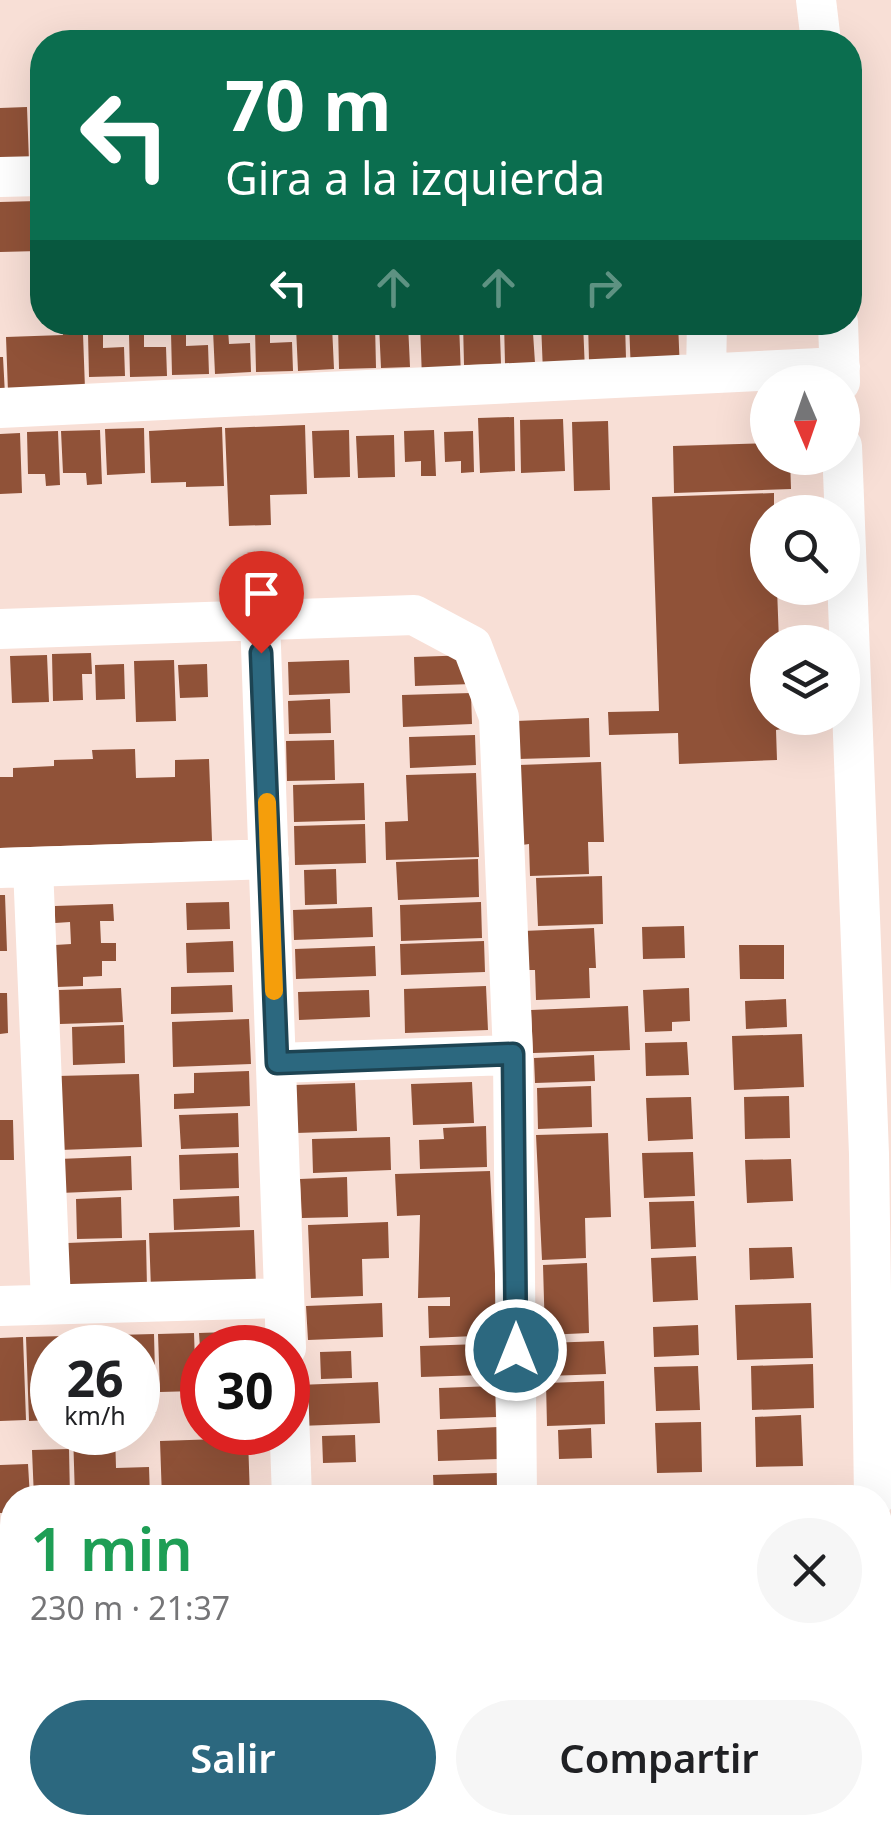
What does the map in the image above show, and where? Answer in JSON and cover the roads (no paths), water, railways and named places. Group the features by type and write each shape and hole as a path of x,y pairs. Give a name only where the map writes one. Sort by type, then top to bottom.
{"street":[{"path":"816,0 820,30"},
{"path":"0,177 30,176"},
{"path":"706,373 707,335"},
{"path":"838,335 840,365"},
{"path":"0,408 750,374"},
{"path":"843,475 869,1154 874,1485"},
{"path":"0,629 414,614 472,646 499,717 513,1054 517,1485"},
{"path":"260,618 285,1325"},
{"path":"51,1304 16,868 269,859"},
{"path":"277,1063 513,1054"},
{"path":"0,1306 284,1298"},
{"path":"290,1455 292,1485"}]}
